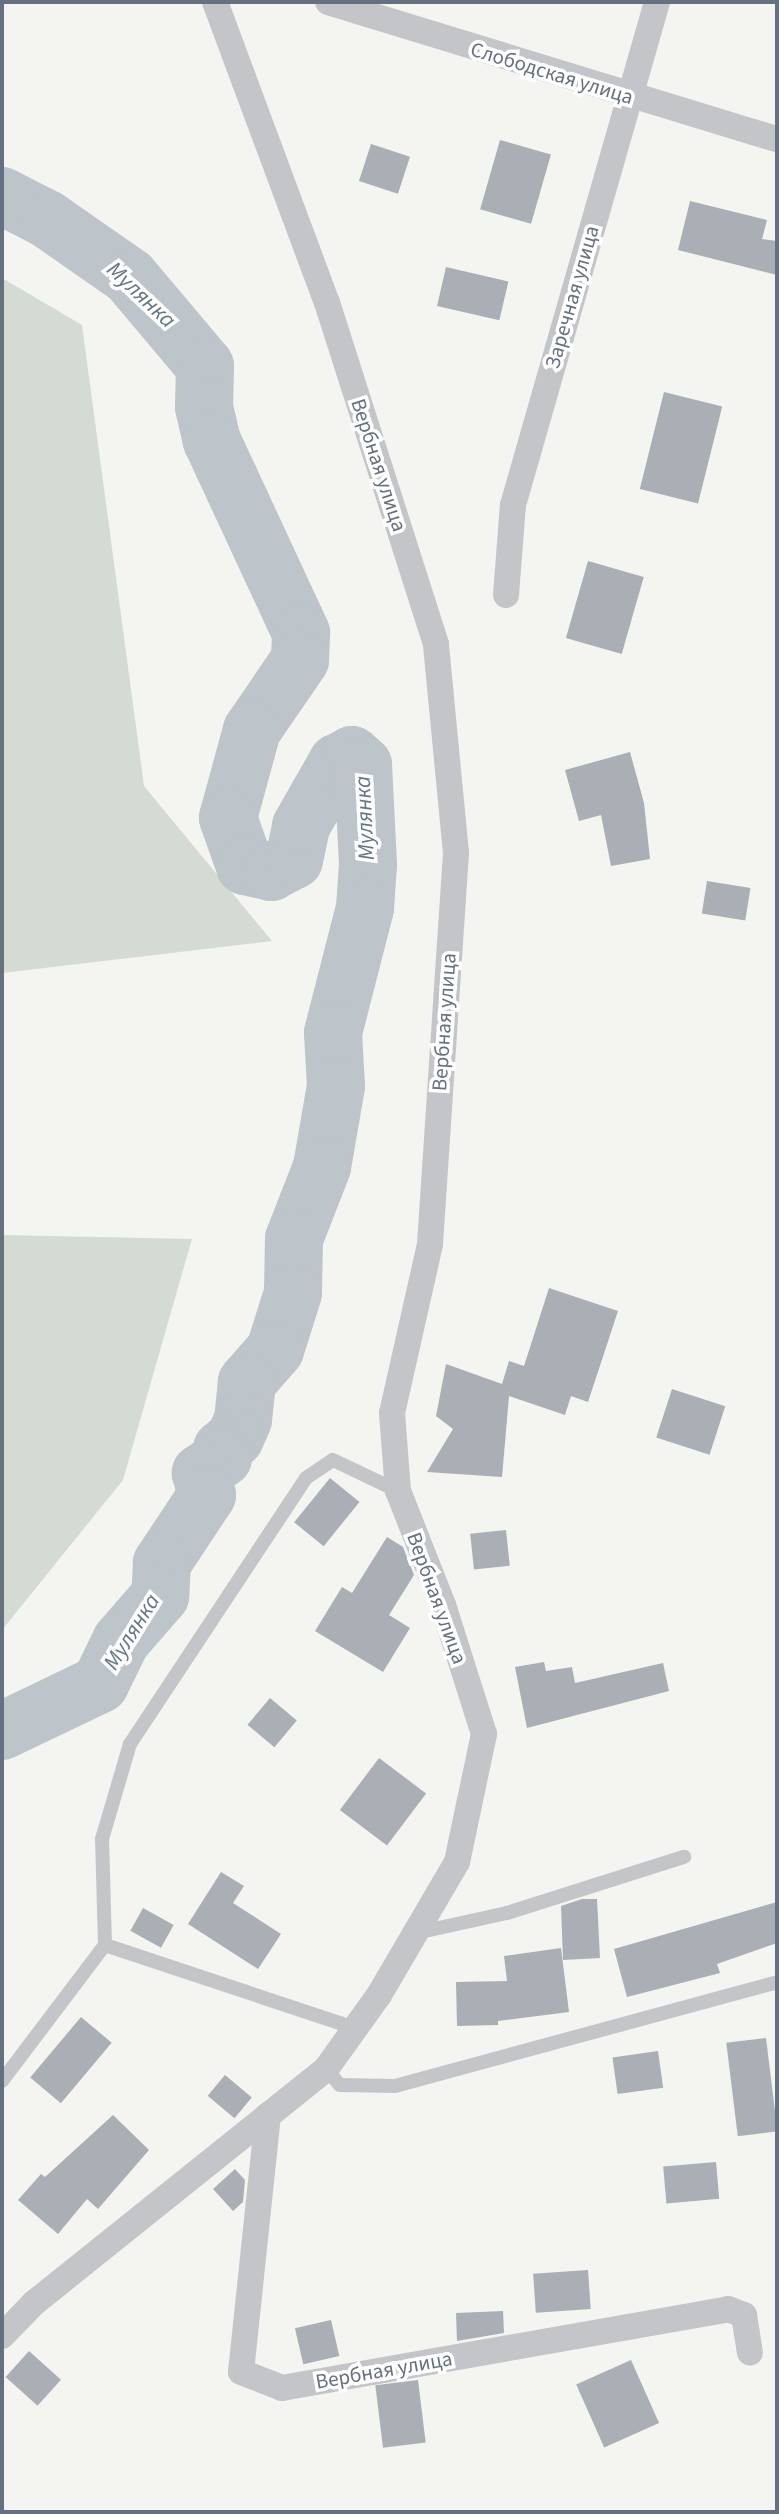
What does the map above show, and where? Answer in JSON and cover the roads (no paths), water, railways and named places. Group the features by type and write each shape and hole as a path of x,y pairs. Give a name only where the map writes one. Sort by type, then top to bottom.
{"street":[{"name":"Вербная улица","path":"2,2336 34,2303 326,2068 415,1933 457,1861 484,1734 443,1605 398,1491 392,1413 430,1244 456,853 436,644 327,303 215,2"},
{"name":"Слободская улица","path":"328,2 629,97 777,139"},
{"name":"Заречная улица","path":"506,595 513,505 657,2"},
{"name":"Вербная улица","path":"268,2115 241,2372 282,2388 728,2309 744,2315 750,2353"}],"lane":[{"path":"2,2081 105,1945 102,1839 130,1744 306,1478 333,1460 398,1491"},
{"path":"415,1933 507,1913 684,1857"},
{"path":"105,1945 354,2028"},
{"path":"326,2068 340,2085 395,2086 777,1982"}],"waterway":[{"name":"Мулянка","path":"2,196 47,219 130,277 205,366 204,407 212,441 301,633 300,660 252,730 228,818 245,866 271,872 294,860 301,826 337,763 352,755 363,765 368,865 365,908 333,1033 336,1086 322,1167 294,1239 293,1293 275,1350 247,1382 243,1420 235,1438 222,1449 223,1458 201,1473 207,1495 162,1563 160,1596 121,1641 100,1684 2,1731"}]}
